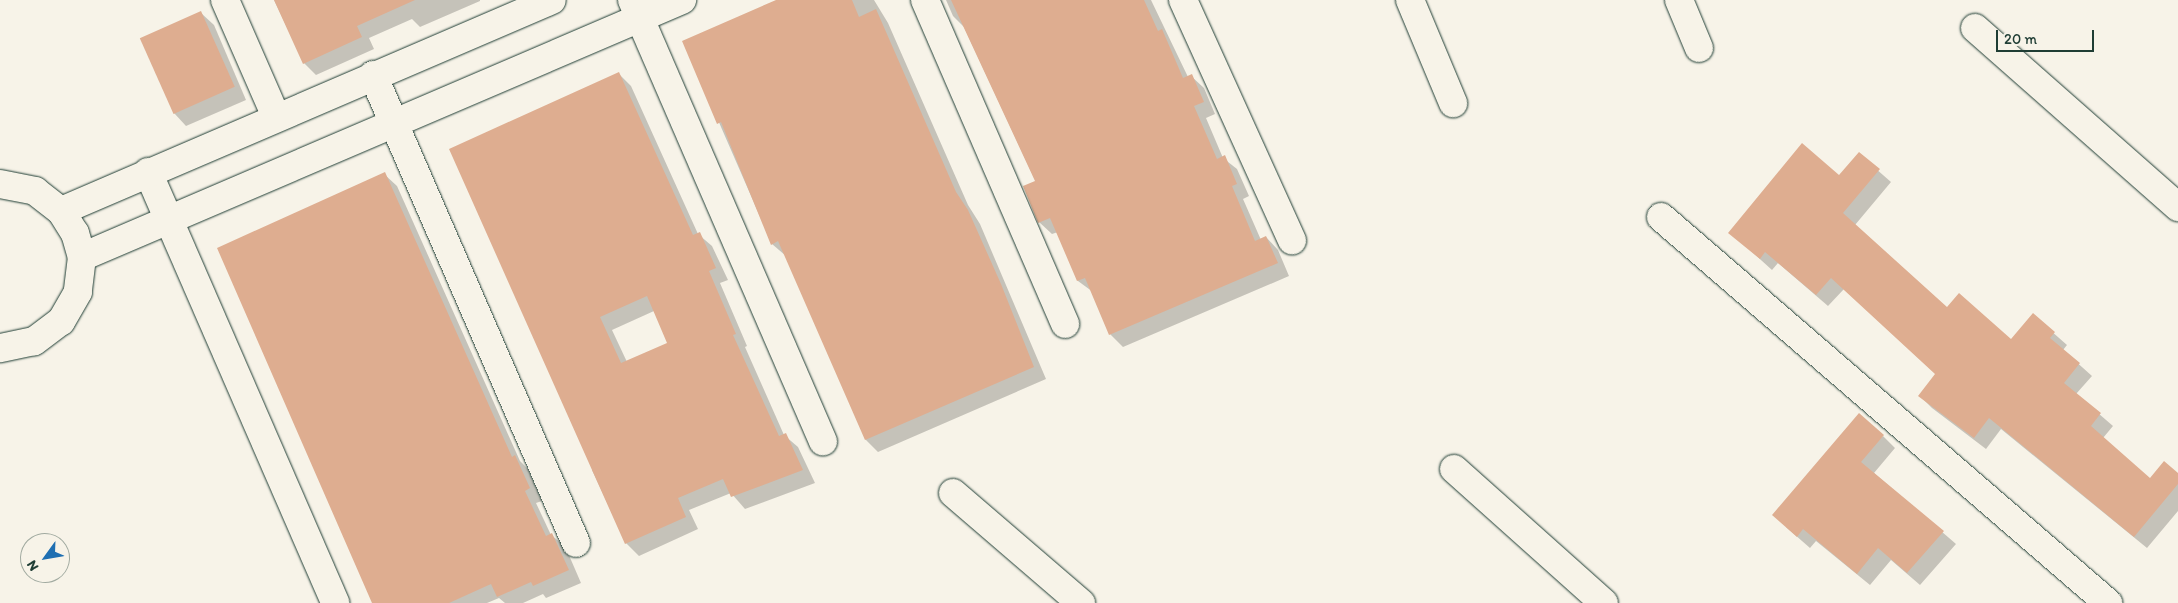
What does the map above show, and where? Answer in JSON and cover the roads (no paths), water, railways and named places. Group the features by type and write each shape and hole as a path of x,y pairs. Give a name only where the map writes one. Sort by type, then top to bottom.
{"street":[{"path":"225,0 276,117"},
{"path":"61,211 373,75 518,7 552,0"},
{"path":"82,257 394,124 636,9 682,0"},
{"path":"925,0 1065,324"},
{"path":"1183,0 1292,240"},
{"path":"1410,0 1453,104"},
{"path":"1679,0 1699,48"},
{"path":"636,9 824,441"},
{"path":"1975,28 2178,207"},
{"path":"373,75 576,544"},
{"path":"148,172 335,603"},
{"path":"0,184 35,191 61,211 75,233 82,257 78,292 61,322 34,341 0,348"},
{"path":"1661,217 2108,603"},
{"path":"1454,469 1604,603"},
{"path":"953,493 1081,603"}]}
